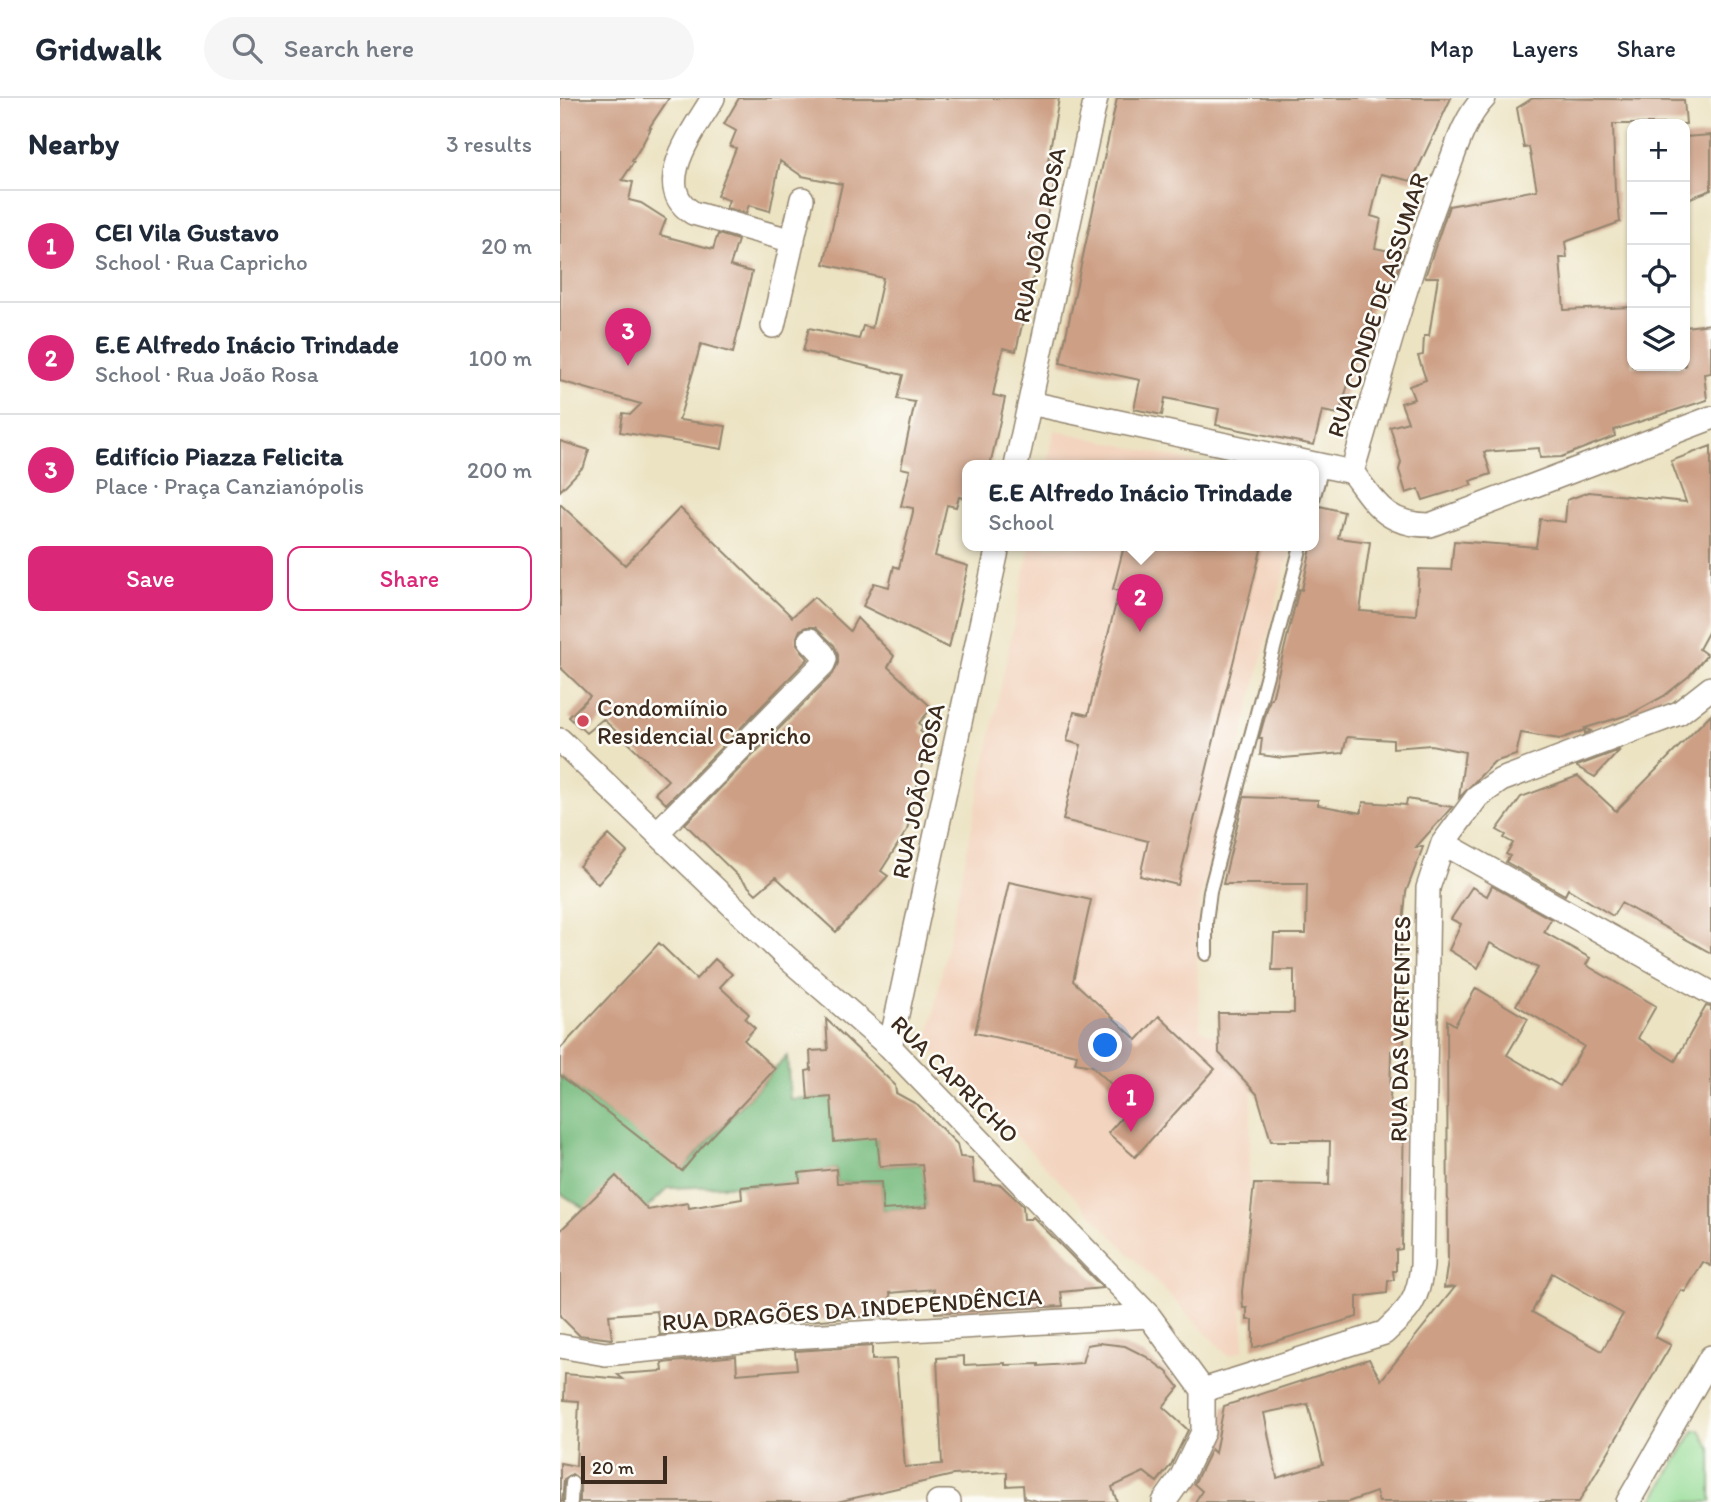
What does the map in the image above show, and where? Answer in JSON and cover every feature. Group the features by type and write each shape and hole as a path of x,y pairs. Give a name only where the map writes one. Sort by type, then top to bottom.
{"street":[{"path":"713,98 674,170 675,192 682,206 692,213 793,241"},
{"name":"RUA JOÃO ROSA","path":"1017,460 1096,98"},
{"name":"RUA CONDE DE ASSUMAR","path":"1484,98 1466,124 1428,222 1399,307 1352,472 1377,505 1396,520 1413,525 1430,525 1711,418"},
{"path":"774,326 802,199"},
{"path":"1030,403 1304,460"},
{"path":"1319,463 1352,472"},
{"name":"RUA JOÃO ROSA","path":"890,1047 998,551"},
{"path":"657,833 822,664 825,659 823,654 810,640"},
{"name":"RUA DAS VERTENTES","path":"1203,1390 1384,1332 1405,1313 1419,1292 1422,1266 1428,888 1443,843 1478,796 1501,780 1679,713 1711,688"},
{"name":"RUA CAPRICHO","path":"560,740 784,955 890,1047 1149,1316 1203,1390"},
{"path":"1443,843 1711,993"},
{"name":"RUA DRAGÕES DA INDEPENDÊNCIA","path":"560,1346 605,1354 773,1338 1149,1316"},
{"path":"1628,1502 1710,1361"},
{"path":"1164,1502 1181,1478 1203,1432 1203,1390"},
{"path":"938,1502 949,1502"}],"lane":[{"path":"1319,478 1323,464"},
{"path":"1206,954 1210,891 1300,551"},
{"path":"571,1502 572,1483"}],"shaded area":[{"path":"1055,430 1185,460 1048,460"},
{"path":"1029,551 1290,551 1202,891 1196,934 1200,1029 1219,1038 1252,1081 1242,1297 1244,1350 1226,1354 927,1044"}],"green space":[{"path":"787,1056 790,1099 831,1097 877,1138 880,1166 923,1164 926,1207 883,1210 881,1182 837,1183 836,1169 800,1173 800,1183 668,1188 613,1241 593,1214 560,1193 560,1076 683,1169"},
{"path":"1700,1430 1711,1449 1711,1502 1652,1502 1694,1431"}],"building":[{"path":"560,98 669,98 649,128 632,161 634,162 622,180 633,182 629,200 641,203 666,219 660,235 713,249 718,234 738,240 730,266 752,272 733,353 701,344 679,420 726,426 722,449 620,432 623,413 631,414 641,404 560,381"},
{"path":"739,98 1059,98 1048,161 1059,163 1016,351 1003,348 993,395 1005,398 991,460 962,460 962,498 959,497 956,507 947,505 935,556 968,566 949,648 863,606 874,583 889,587 894,566 899,568 913,512 913,508 901,506 910,470 901,468 915,402 897,399 903,375 803,351 809,328 859,339 863,326 872,328 883,278 824,264 842,184 802,176 780,161 770,211 749,205 746,213 726,208 729,200 717,196 736,148 730,146 736,131 724,124"},
{"path":"1117,98 1451,98 1412,181 1381,174 1371,216 1381,219 1375,248 1403,254 1394,280 1380,281 1339,414 1322,411 1314,445 1216,425 1219,409 1165,398 1162,415 1134,409 1140,380 1060,363"},
{"path":"1533,98 1684,100 1686,119 1627,119 1627,124 1613,124 1615,192 1620,222 1565,242 1567,258 1560,258 1564,310 1627,307 1627,371 1690,371 1690,326 1711,324 1711,373 1704,374 1707,400 1614,430 1615,436 1561,457 1540,458 1539,448 1484,452 1491,474 1470,481 1472,485 1423,500 1419,489 1406,493 1399,470 1401,462 1390,427 1408,422 1401,403 1414,399 1409,386 1426,380 1418,356 1423,355 1424,336 1429,336 1438,277 1425,277 1449,206 1537,190 1529,147 1524,148 1517,108"},
{"path":"1711,135 1711,190 1690,198 1690,182 1690,137"},
{"path":"560,441 589,450 584,466 560,491"},
{"path":"1711,446 1711,627 1699,649 1707,655 1689,676 1664,696 1631,714 1585,728 1591,731 1585,734 1585,730 1560,739 1521,733 1516,755 1494,762 1459,798 1465,752 1431,745 1393,748 1393,740 1347,737 1343,753 1283,758 1260,755 1262,738 1259,738 1272,699 1299,589 1302,590 1310,551 1319,551 1320,506 1344,512 1338,538 1370,542 1360,611 1416,615 1419,569 1451,570 1454,541 1536,547 1540,519 1565,522 1567,500 1589,492 1686,502 1671,461"},
{"path":"560,504 625,565 680,508 792,617 814,597 850,631 857,618 894,656 888,667 930,706 931,709 919,723 923,727 920,731 928,738 907,830 881,871 888,876 836,932 776,877 756,894 685,824 833,674 838,663 834,645 815,627 800,630 797,644 808,659 666,804 655,793 668,780 603,719 586,733 569,717 590,696 560,667"},
{"path":"1123,551 1261,551 1178,885 1140,876 1148,841 1063,820 1081,745 1067,741 1074,712 1088,715 1119,591 1113,589"},
{"path":"1711,714 1711,953 1621,903 1613,916 1568,889 1565,895 1506,862 1510,856 1506,854 1513,843 1497,830 1521,797 1578,776 1616,811"},
{"path":"1620,750 1595,777 1577,767 1577,766"},
{"path":"1244,797 1318,800 1318,805 1361,813 1363,802 1406,805 1407,799 1452,807 1416,847 1423,847 1406,892 1396,1002 1404,991 1404,1051 1391,1051 1390,1106 1404,1107 1402,1249 1396,1250 1394,1280 1388,1281 1387,1293 1357,1297 1357,1317 1253,1348 1253,1320 1247,1320 1247,1308 1243,1308 1242,1292 1254,1184 1329,1185 1330,1141 1271,1141 1257,1094 1219,1053 1218,1013 1294,1013 1294,970 1272,970 1274,934 1306,934 1307,884 1223,884"},
{"path":"609,835 627,852 598,884 579,866"},
{"path":"1009,882 1091,900 1073,981 1137,1040 1159,1016 1215,1069 1135,1157 1108,1133 1133,1105 1092,1066 1075,1063 1077,1055 975,1033"},
{"path":"1492,886 1551,919 1544,932 1590,958 1586,965 1656,1006 1638,1038 1675,1061 1706,1006 1711,1007 1711,1266 1703,1262 1685,1292 1681,1290 1655,1337 1671,1345 1579,1502 1379,1502 1376,1492 1348,1502 1195,1502 1202,1491 1194,1484 1211,1449 1215,1453 1224,1406 1369,1359 1381,1380 1455,1287 1444,1288 1448,1260 1447,1020 1455,1025 1476,988 1528,1019 1507,1055 1560,1086 1584,1046 1516,1005 1538,968 1490,943 1478,968 1449,950 1461,924 1451,919 1472,887 1487,896","holes":["1552,1273 1623,1314 1602,1351 1532,1312","1308,1404 1323,1464 1277,1478 1264,1413"]},
{"path":"659,943 696,979 715,959 732,974 720,987 749,1014 745,1019 755,1028 744,1040 775,1069 682,1171 560,1075 560,1049"},
{"path":"826,1019 895,1085 896,1093 918,1105 957,1144 960,1157 972,1158 974,1182 1001,1185 1023,1206 1024,1219 1033,1217 1103,1288 1061,1292 1063,1306 935,1313 934,1289 890,1293 892,1315 733,1326 660,1335 657,1311 609,1315 612,1339 579,1335 560,1316 560,1231 616,1176 648,1210 688,1203 689,1208 742,1199 741,1187 800,1182 799,1173 836,1169 837,1183 881,1182 883,1210 927,1207 922,1164 880,1166 877,1138 834,1142 831,1097 808,1099 806,1071 811,1070 810,1051 828,1050"},
{"path":"1099,1343 1125,1346 1147,1357 1167,1372 1179,1387 1163,1407 1188,1430 1171,1465 1157,1482 1144,1472 1112,1487 1117,1502 1041,1502 1024,1498 1023,1485 1007,1486 1007,1472 953,1475 837,1502 580,1502 580,1480 572,1474 564,1479 560,1502 560,1463 576,1466 579,1401 564,1400 565,1374 623,1379 617,1374 663,1371 662,1363 736,1356 737,1374 797,1369 795,1351 872,1346 872,1360 896,1359 905,1467 942,1464 937,1358 964,1356 964,1365 1005,1363 1039,1366 1082,1363 1087,1345"}],"place":[{"name":"Edifício Piazza Felicita","path":"628,366"},
{"name":"E.E Alfredo Inácio Trindade","path":"1140,632"},
{"name":"Condomiínio Residencial Capricho","path":"583,721"},
{"name":"CEI Vila Gustavo","path":"1131,1132"}]}
